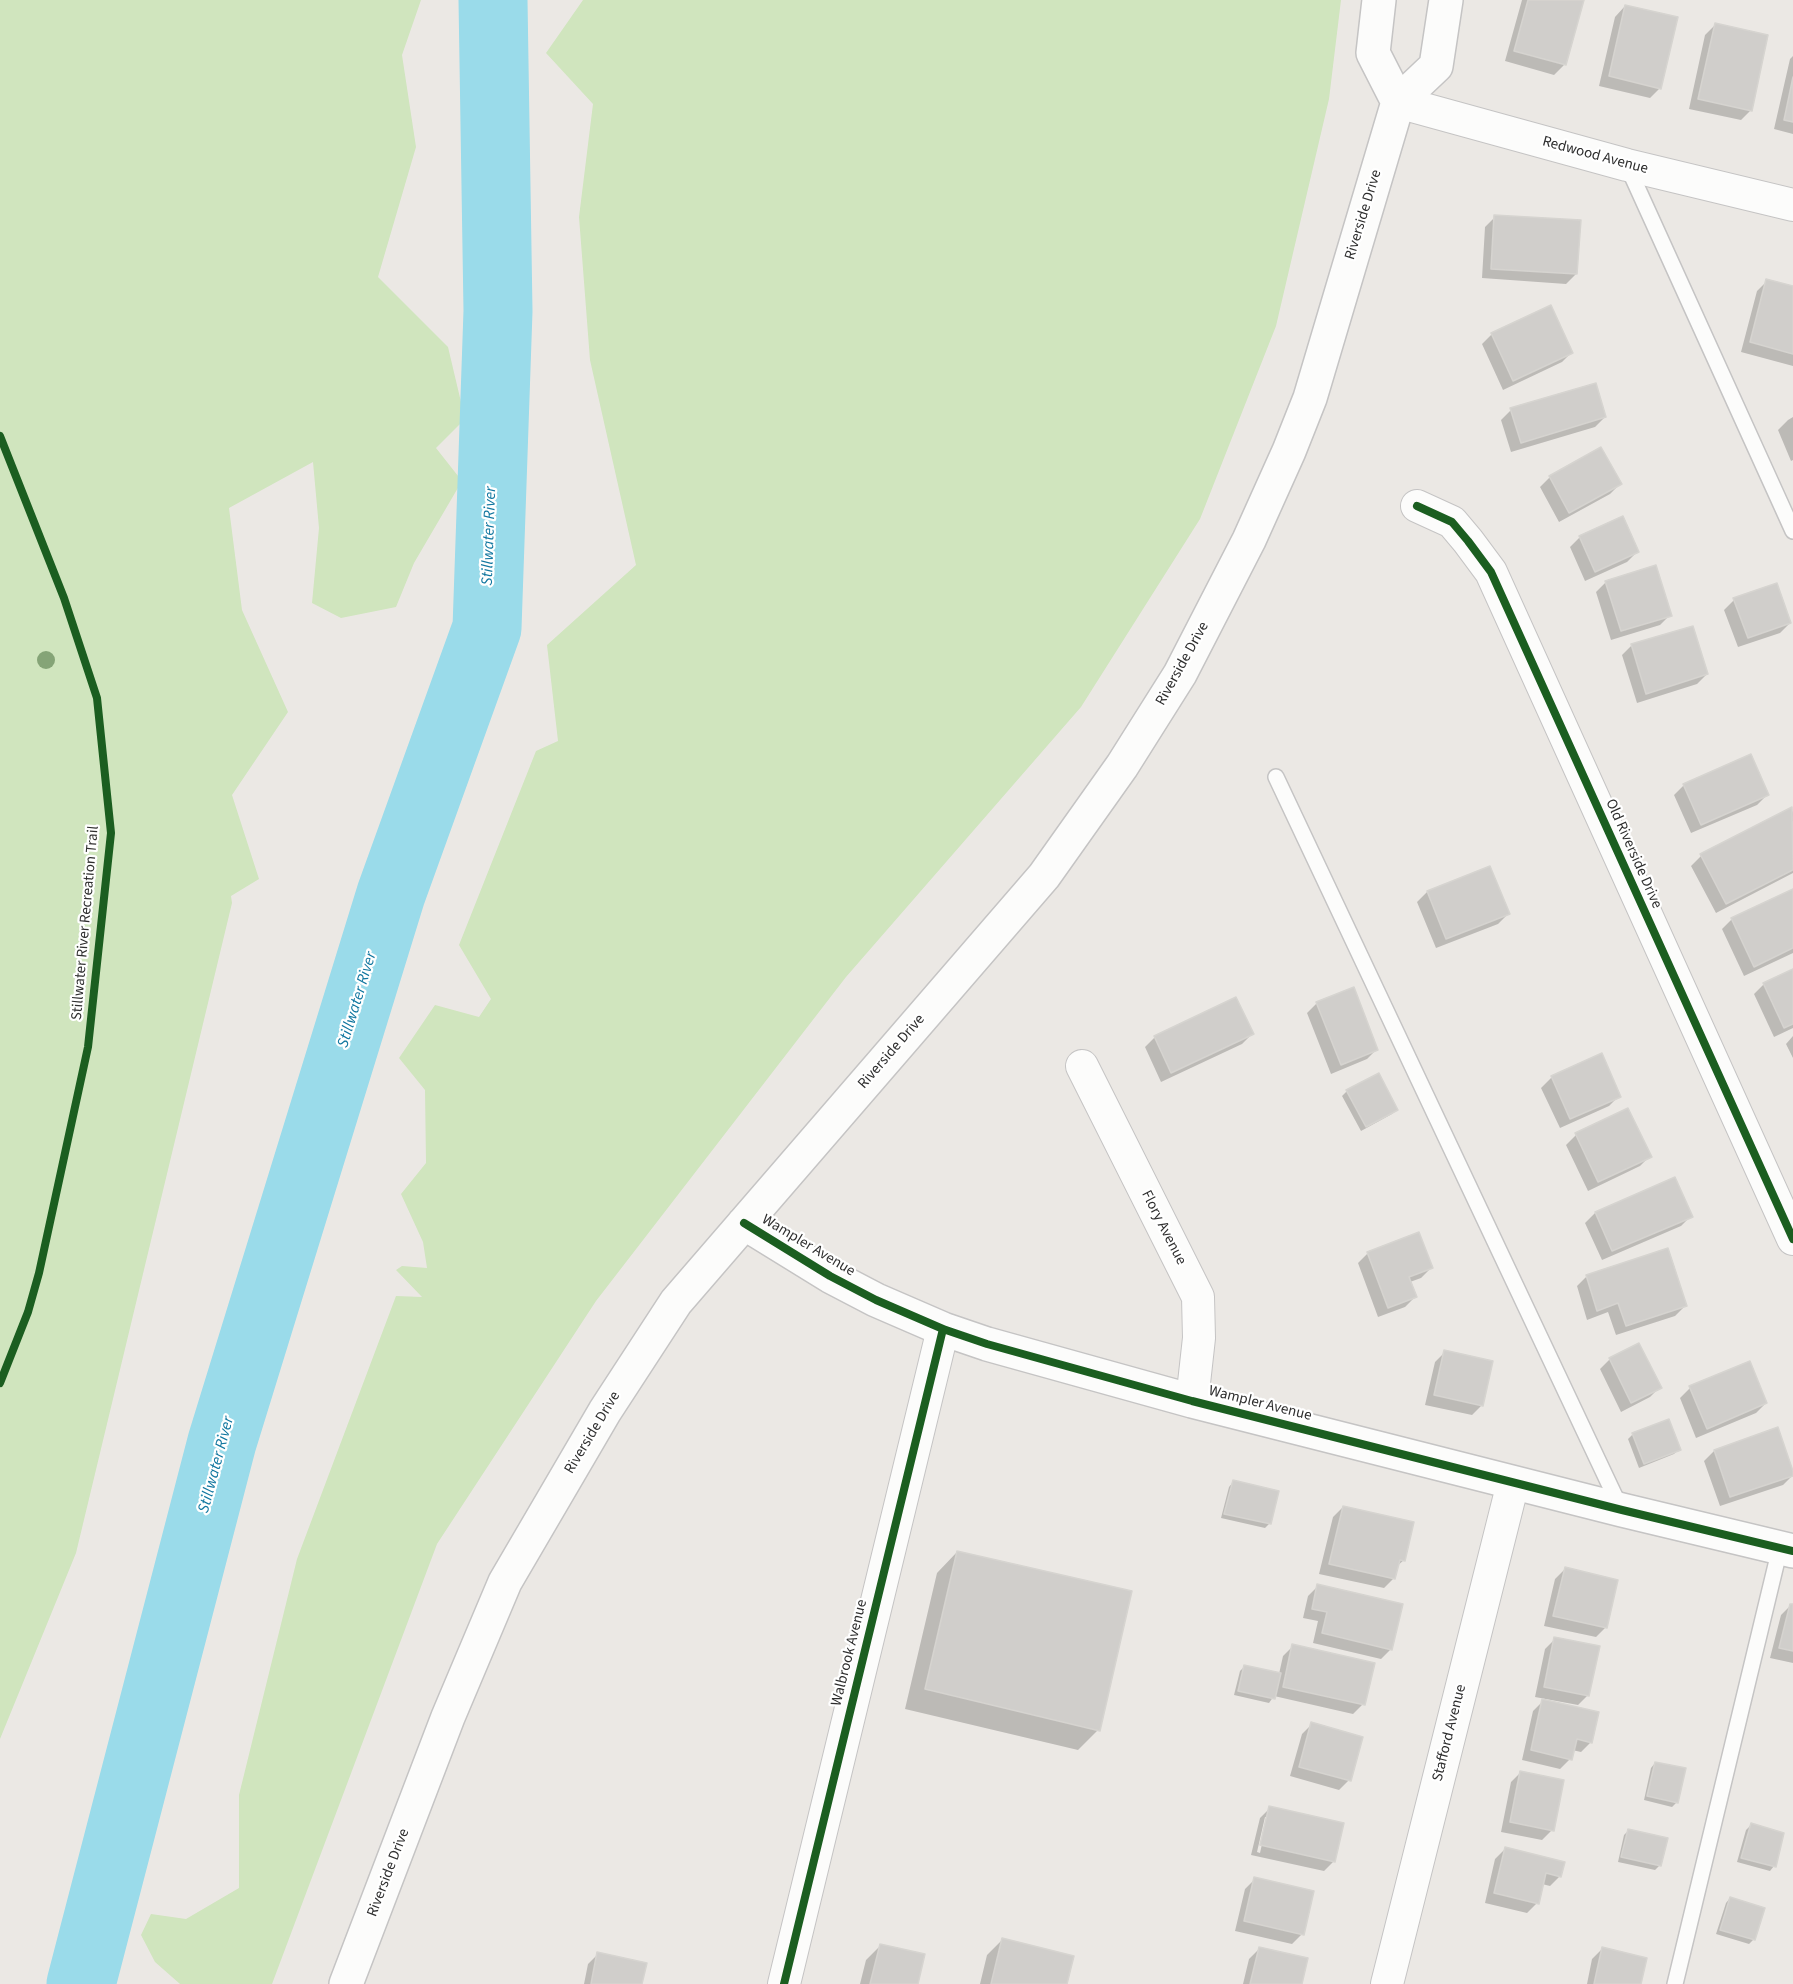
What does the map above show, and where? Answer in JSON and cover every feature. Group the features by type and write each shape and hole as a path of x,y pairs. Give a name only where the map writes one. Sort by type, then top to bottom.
{"main road":[{"path":"1379,0 1372,53 1398,102"},
{"name":"Riverside Drive","path":"346,1984 447,1717 505,1582 605,1411 676,1302 1044,876 1122,766 1180,674 1249,540 1310,398 1398,102 1436,66 1446,0"},
{"name":"Wampler Avenue","path":"744,1223 830,1276 876,1300 943,1329 987,1344 1192,1401 1513,1483 1787,1549"}],"street":[{"name":"Redwood Avenue","path":"1398,102 1627,165 1793,205"},
{"name":"Old Riverside Drive","path":"1418,506 1452,522 1491,572 1793,1239"},
{"name":"Flory Avenue","path":"1082,1066 1198,1298 1199,1338 1192,1401"},
{"name":"Walbrook Avenue","path":"784,1984 943,1329"},
{"name":"Stafford Avenue","path":"1388,1984 1513,1483"}],"lane":[{"path":"1627,165 1793,531"},
{"path":"1276,777 1622,1510"},
{"path":"1675,1984 1787,1549"}],"green space":[{"path":"0,0 421,0 402,55 416,147 378,277 448,347 465,419 436,448 462,481 414,563 396,607 341,618 312,603 319,528 313,462 229,508 242,610 288,712 232,795 259,879 231,896 232,903 76,1553 0,1739"},
{"path":"583,0 1341,0 1329,99 1276,326 1200,519 1081,707 846,977 596,1301 437,1544 272,1984 180,1984 155,1962 141,1935 151,1914 186,1919 239,1888 239,1795 297,1559 396,1296 422,1297 396,1270 402,1266 427,1268 423,1242 401,1194 426,1163 425,1090 399,1058 435,1005 479,1017 491,999 459,945 536,751 558,741 547,645 636,565 590,360 579,217 593,104 546,53"}],"building":[{"path":"1528,0 1584,0 1566,65 1514,51"},
{"path":"1625,5 1678,17 1661,89 1609,76"},
{"path":"1715,23 1768,35 1752,111 1698,99"},
{"path":"1793,77 1793,122 1784,120"},
{"path":"1494,215 1581,220 1577,274 1491,269"},
{"path":"1766,279 1793,286 1793,354 1750,342"},
{"path":"1551,305 1573,353 1513,381 1491,333"},
{"path":"1596,383 1606,417 1521,443 1510,408"},
{"path":"1601,447 1622,484 1569,513 1549,476"},
{"path":"1623,516 1639,552 1595,572 1579,536"},
{"path":"1656,565 1672,616 1621,631 1605,581"},
{"path":"1777,583 1791,623 1748,638 1733,598"},
{"path":"1693,626 1708,674 1646,694 1631,644"},
{"path":"1751,754 1769,795 1701,825 1683,784"},
{"path":"1792,807 1793,870 1726,904 1700,854"},
{"path":"1490,866 1510,914 1446,939 1427,891"},
{"path":"1793,889 1793,948 1754,967 1731,918"},
{"path":"1793,969 1793,1024 1784,1028 1763,983"},
{"path":"1354,987 1378,1050 1341,1065 1316,1002"},
{"path":"1236,997 1254,1034 1171,1073 1154,1036"},
{"path":"1602,1053 1621,1097 1570,1119 1551,1076"},
{"path":"1379,1073 1398,1110 1366,1127 1346,1090"},
{"path":"1628,1108 1652,1157 1598,1182 1575,1133"},
{"path":"1675,1177 1693,1217 1612,1251 1595,1212"},
{"path":"1419,1232 1433,1268 1409,1277 1417,1297 1388,1308 1367,1252"},
{"path":"1668,1248 1687,1306 1626,1326 1618,1303 1597,1311 1586,1275"},
{"path":"1639,1343 1662,1388 1631,1403 1609,1358"},
{"path":"1444,1350 1493,1361 1483,1406 1434,1395"},
{"path":"1750,1361 1767,1403 1707,1429 1689,1386"},
{"path":"1669,1419 1681,1450 1644,1464 1632,1433"},
{"path":"1778,1427 1793,1476 1730,1497 1714,1450"},
{"path":"1233,1480 1279,1491 1271,1524 1224,1514"},
{"path":"1343,1506 1414,1522 1405,1561 1400,1560 1395,1579 1329,1564"},
{"path":"957,1551 1132,1591 1100,1731 925,1689"},
{"path":"1565,1567 1618,1580 1607,1628 1553,1616"},
{"path":"1317,1584 1403,1604 1392,1650 1322,1633 1327,1612 1312,1609"},
{"path":"1790,1604 1793,1604 1793,1651 1779,1648"},
{"path":"1554,1637 1600,1646 1589,1696 1544,1687"},
{"path":"1292,1644 1375,1663 1365,1705 1283,1687"},
{"path":"1244,1665 1281,1673 1275,1699 1238,1691"},
{"path":"1542,1699 1599,1712 1592,1743 1577,1739 1572,1760 1531,1750"},
{"path":"1311,1722 1363,1737 1351,1781 1299,1767"},
{"path":"1655,1762 1686,1768 1678,1803 1647,1796"},
{"path":"1520,1771 1564,1780 1554,1831 1510,1822"},
{"path":"1269,1806 1344,1823 1335,1862 1260,1845"},
{"path":"1751,1823 1784,1833 1776,1867 1741,1858"},
{"path":"1628,1829 1668,1838 1661,1866 1621,1857"},
{"path":"1505,1847 1565,1862 1561,1877 1546,1873 1539,1904 1494,1893"},
{"path":"1254,1877 1314,1891 1304,1935 1244,1921"},
{"path":"1730,1897 1765,1908 1755,1940 1720,1930"},
{"path":"1002,1938 1074,1956 1067,1984 991,1984"},
{"path":"880,1944 925,1954 918,1984 870,1984"},
{"path":"1259,1947 1308,1958 1302,1984 1250,1984"},
{"path":"1602,1947 1647,1958 1641,1984 1594,1984"},
{"path":"597,1952 647,1963 642,1984 591,1984"}],"waterway":[{"name":"Stillwater River","path":"81,1984 222,1442 391,894 487,628 498,311 493,0"}],"cycle path":[{"name":"Stillwater River Recreation Trail","path":"0,436 64,598 97,698 111,833 88,1047 39,1273 28,1312 0,1383"},
{"path":"1417,506 1452,522 1491,572 1793,1239"},
{"path":"744,1223 830,1276 876,1300 943,1329 987,1344 1192,1401 1793,1551"},
{"path":"784,1984 943,1329"}]}
